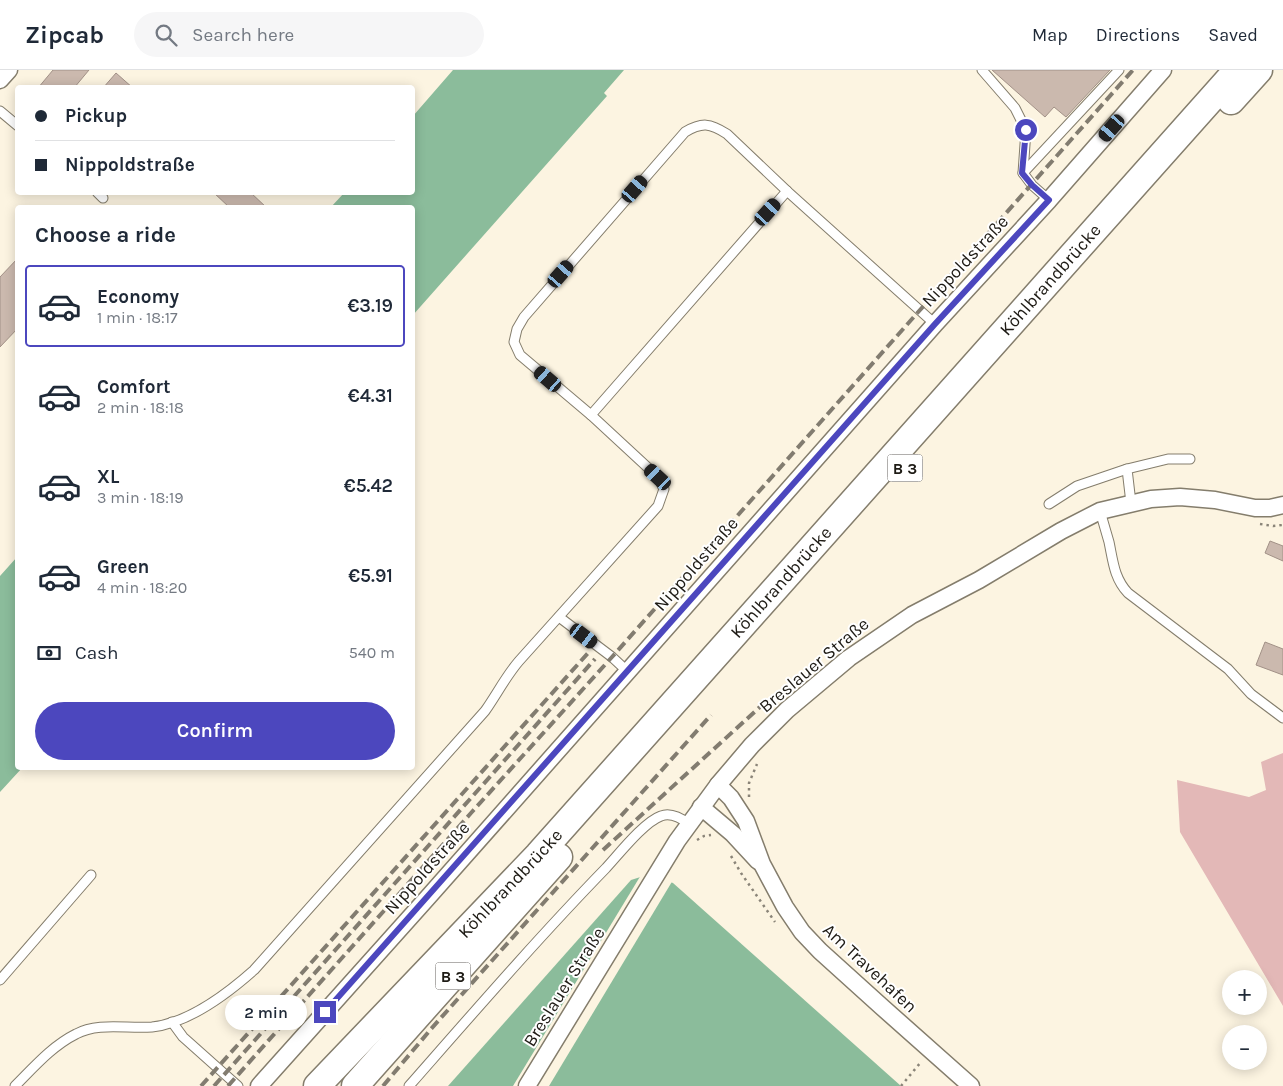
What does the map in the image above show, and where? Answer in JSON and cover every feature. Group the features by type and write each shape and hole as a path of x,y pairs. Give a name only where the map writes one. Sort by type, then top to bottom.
{"main road":[{"name":"Köhlbrandbrücke","path":"317,1086 544,848 1237,70"},
{"name":"Köhlbrandbrücke","path":"355,1086 1259,70"}],"street":[{"path":"0,80 9,70"},
{"name":"Nippoldstraße","path":"259,1086 1163,70"},
{"name":"Breslauer Straße","path":"527,1086 685,843 689,824 701,807 752,745 787,710 826,676 870,642 912,615 979,580 1061,531 1100,511 1131,503 1180,497 1215,500 1255,508 1270,508 1283,505"},
{"name":"Am Travehafen","path":"718,785 731,798 746,821 762,864 785,907 802,932 871,998 971,1086"},
{"name":"Am Travehafen","path":"701,807 733,834 762,864"}],"lane":[{"path":"982,70 1015,108 1026,130 1022,173 1049,200"},
{"path":"1022,173 1119,70"},
{"path":"0,111 15,124"},
{"path":"15,1086 46,1056 77,1033 107,1027 153,1027 172,1022 215,1001 254,970 485,711 506,676 658,506 664,489 658,477 520,355 514,342 517,329 524,317 685,132 696,125 716,126 727,134 935,324"},
{"path":"590,415 787,190"},
{"path":"1049,504 1077,486 1127,469 1168,459 1190,459"},
{"path":"1127,469 1131,503"},
{"path":"1100,511 1109,542 1115,574 1123,588 1228,669 1251,694 1283,718"},
{"path":"559,617 612,657 627,671"},
{"path":"409,1086 564,911 643,829 659,816 667,814 676,816 689,824"},
{"path":"0,980 91,874"},
{"path":"172,1022 183,1037 238,1086"}],"path":[{"path":"1253,522 1273,526 1283,525"},
{"path":"750,804 749,783 760,759"},
{"path":"685,843 704,836 716,836"},
{"path":"901,1086 922,1061"}],"shaded area":[{"path":"453,70 624,70 604,93 607,96 415,313 415,205 333,205 342,195 415,195 415,114"},
{"path":"15,559 15,770 20,770 0,792 0,576"},
{"path":"1283,753 1283,1006 1267,979 1267,970 1262,970 1180,832 1177,780 1249,797 1266,790 1261,762"},
{"path":"650,874 673,883 901,1086 448,1086 631,880"}],"pier":[{"path":"650,872 673,880 549,1086 513,1086 641,875"}],"building":[{"path":"53,70 89,70 76,85 40,85"},
{"path":"992,70 1110,70 1066,117 1054,107 1045,117"},
{"path":"116,73 130,85 106,85"},
{"path":"216,195 253,195 264,205 227,205"},
{"path":"15,261 15,331 0,347 0,277"},
{"path":"1270,541 1283,546 1283,561 1265,553"},
{"path":"1265,642 1283,649 1283,675 1256,665"}],"railway":[{"path":"228,1086 1133,70"},
{"path":"201,1086 588,653"},
{"path":"214,1086 595,659"},
{"path":"603,850 761,706"},
{"path":"383,1086 431,1029 711,715"}],"route":[{"path":"325,1012 935,324 1049,200 1022,173 1026,130"}]}
